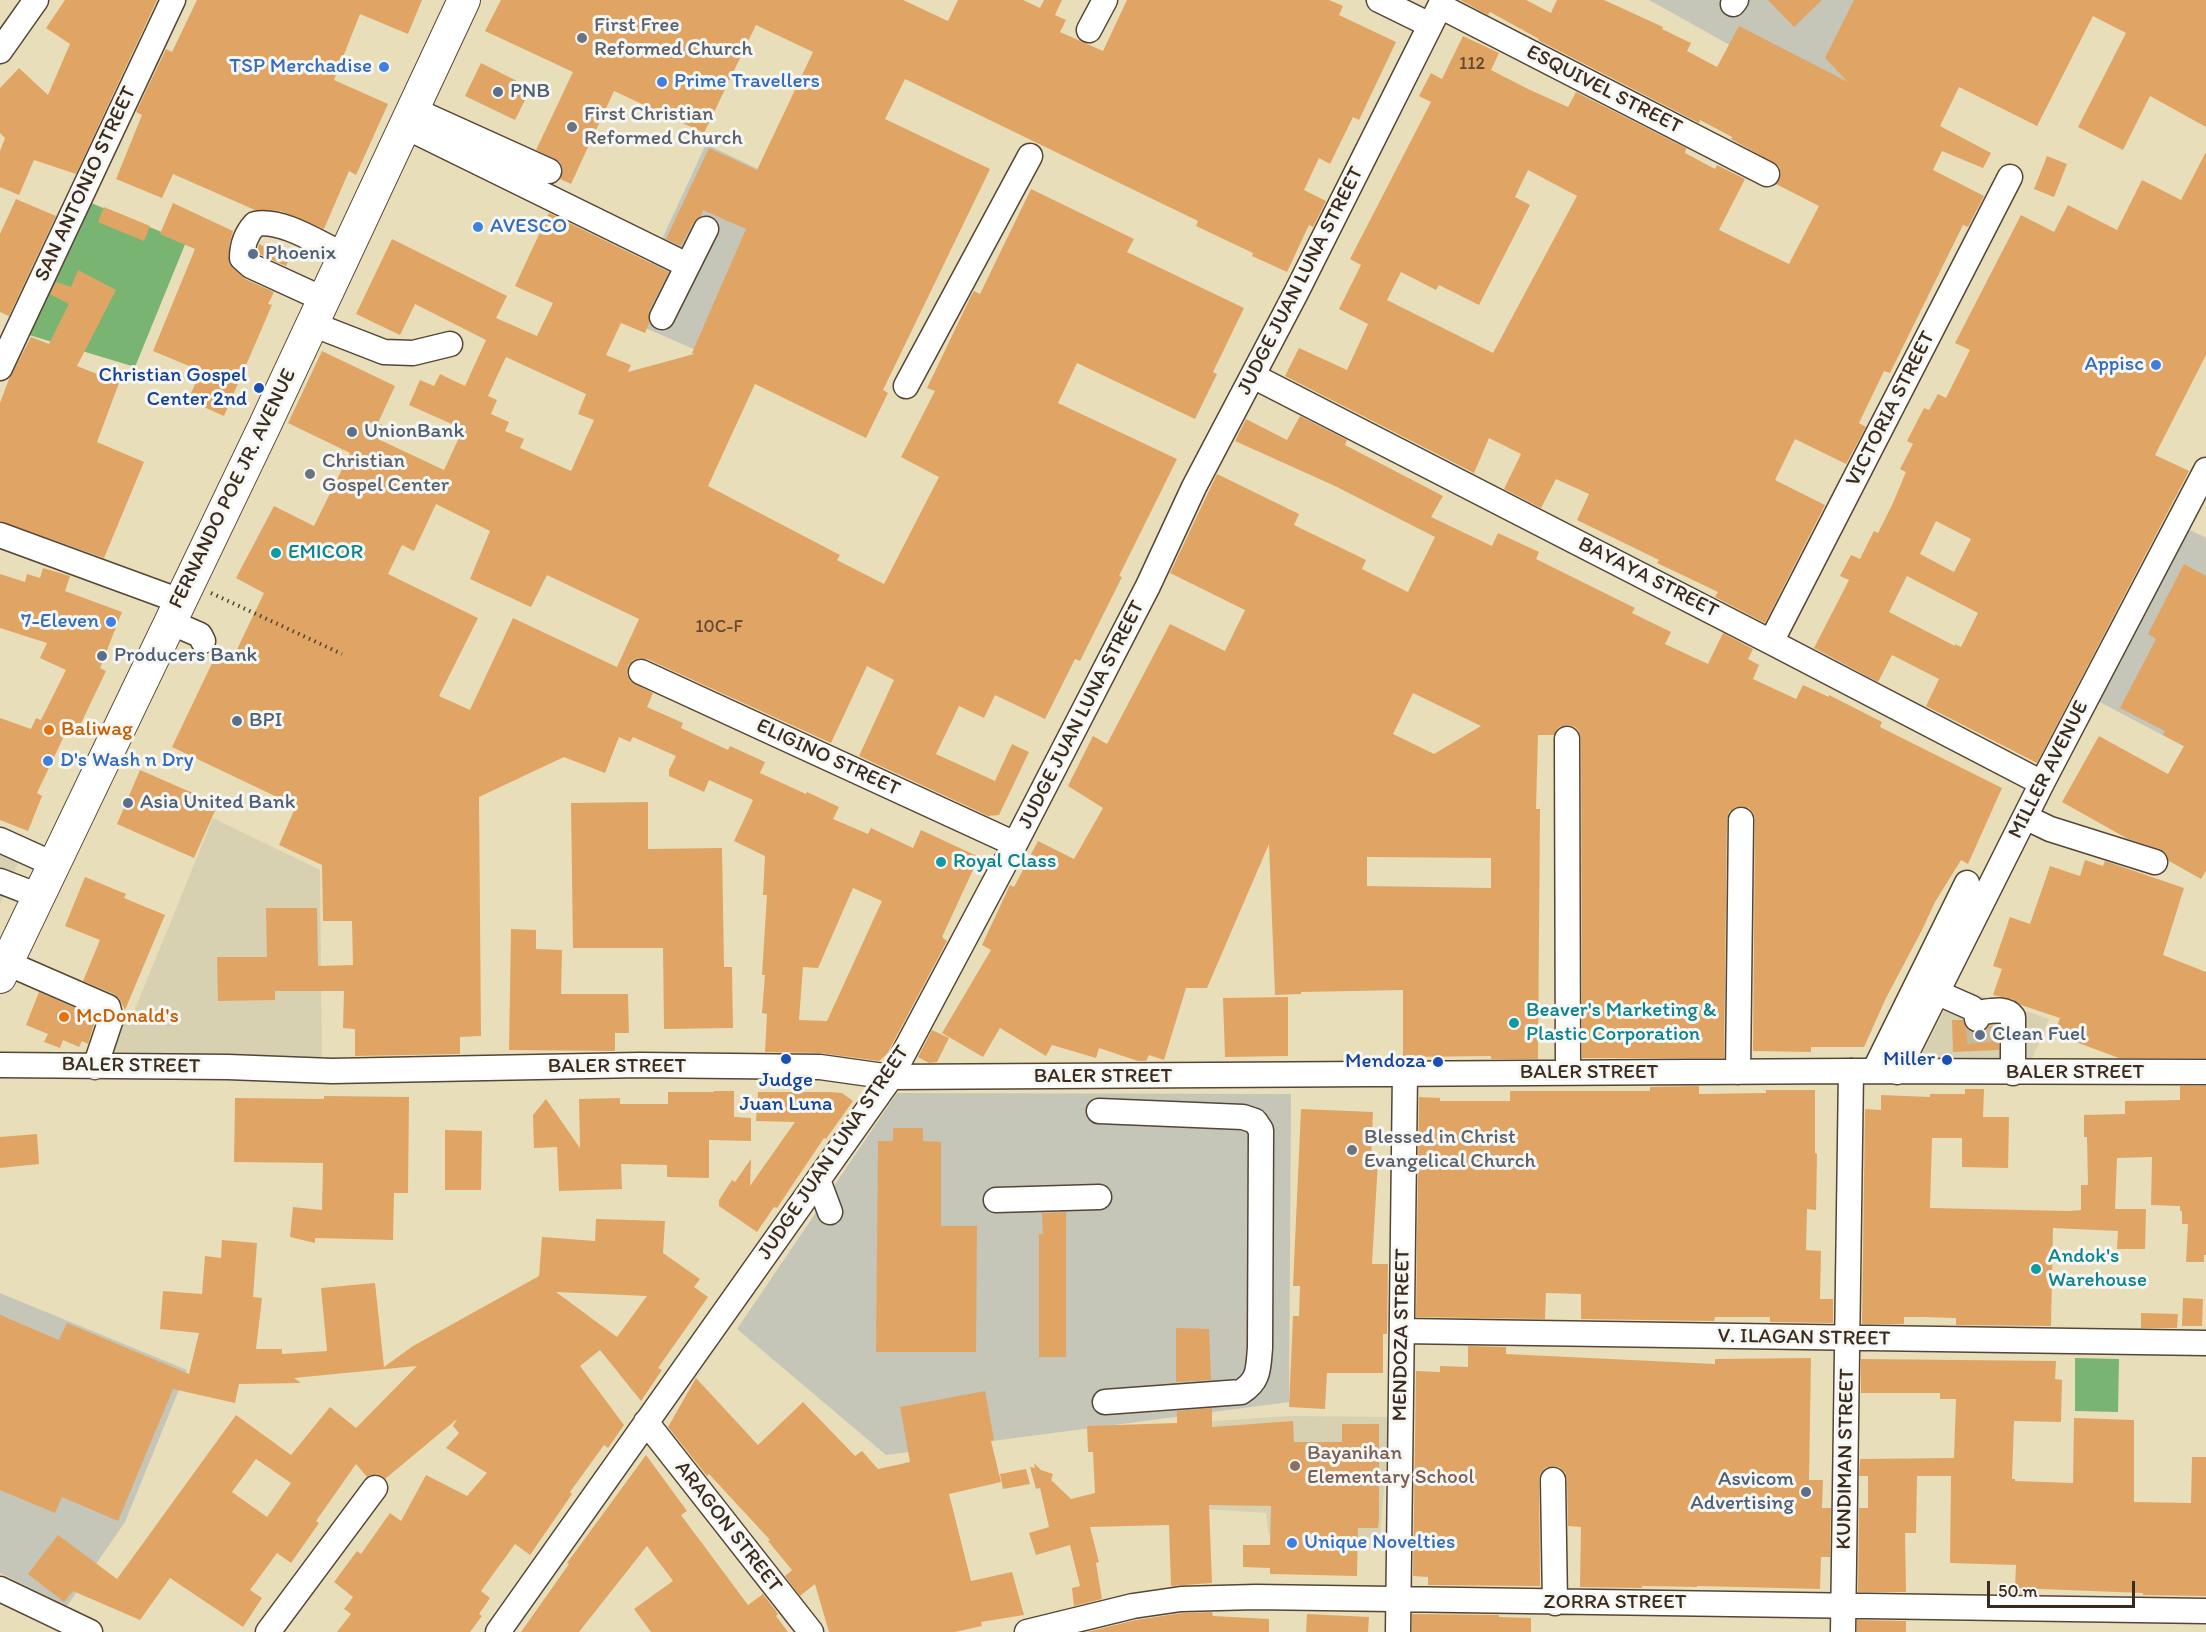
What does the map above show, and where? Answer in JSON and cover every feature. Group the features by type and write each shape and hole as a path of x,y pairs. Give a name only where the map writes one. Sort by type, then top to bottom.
{"main road":[{"name":"FERNANDO POE JR. AVENUE","path":"3,970 318,312 464,0"}],"street":[{"path":"0,51 36,0"},
{"name":"SAN ANTONIO STREET","path":"0,368 173,0"},
{"path":"1089,30 1105,0"},
{"name":"ESQUIVEL STREET","path":"1379,0 1438,10 1767,174"},
{"name":"JUDGE JUAN LUNA STREET","path":"498,1632 891,1077 1015,844 1148,586 1194,488 1438,10"},
{"path":"408,117 549,171"},
{"path":"408,117 687,265"},
{"path":"906,386 1030,156"},
{"name":"VICTORIA STREET","path":"1771,642 2010,177"},
{"path":"344,255 280,225 264,222 255,224 247,232 242,247 242,258 252,266 318,312 384,352 413,353 450,344"},
{"path":"662,317 706,229"},
{"name":"BAYAYA STREET","path":"1253,376 2042,783"},
{"name":"MILLER AVENUE","path":"1874,1072 1936,992 2042,783 2206,470"},
{"path":"0,535 175,611 200,635 203,641"},
{"name":"ELIGINO STREET","path":"641,672 1015,844"},
{"path":"1567,739 1568,1073"},
{"path":"2025,817 2050,829 2155,862"},
{"path":"1738,1072 1741,820"},
{"path":"0,840 53,864"},
{"path":"0,880 39,896"},
{"path":"1874,1072 1967,883"},
{"path":"3,970 108,1007 111,1019 95,1066"},
{"path":"1936,992 1972,1008 1977,1016 2005,1011 2010,1013 2013,1017 2013,1073"},
{"name":"BALER STREET","path":"0,1065 228,1067 332,1071 640,1065 820,1067 891,1077 1099,1092 1405,1073 1874,1072 1981,1062 2013,1073 2206,1072"},
{"name":"KUNDIMAN STREET","path":"1843,1632 1847,1338 1874,1072"},
{"name":"MENDOZA STREET","path":"1398,1632 1405,1073"},
{"path":"1099,1092 1243,1117 1254,1121 1261,1131 1260,1348 1258,1370 1253,1384 1241,1392 1106,1402"},
{"path":"818,1180 830,1212"},
{"path":"996,1200 1099,1197"},
{"name":"V. ILAGAN STREET","path":"1402,1331 2206,1343"},
{"name":"ARAGON STREET","path":"646,1422 811,1632"},
{"path":"1553,1480 1555,1603"},
{"path":"268,1632 375,1488"},
{"path":"0,1589 90,1632"},
{"name":"ZORRA STREET","path":"1027,1632 1133,1606 1181,1599 1256,1597 2206,1611"}],"path":[{"path":"235,604 342,654"}],"shaded area":[{"path":"1649,0 1937,0 1870,123"},
{"path":"706,144 841,209 762,379 625,319"},
{"path":"2180,525 2206,538 2206,758 2096,700"},
{"path":"213,818 320,870 322,1058 113,1052 118,1014 133,1014"},
{"path":"0,842 23,852 0,904"},
{"path":"1956,987 2049,1019 2032,1059 1919,1059"},
{"path":"897,1093 1291,1094 1289,1402 886,1455 737,1329"},
{"path":"0,1293 187,1370 125,1522 67,1606 0,1573"},
{"name":"Bayanihan Elementary School","path":"1287,1416 1390,1417 1380,1538 1268,1533 1266,1513 1203,1509 1204,1422"}],"green space":[{"path":"79,198 186,242 135,367 16,331"},
{"path":"2075,1358 2119,1359 2118,1412 2075,1411"}],"building":[{"path":"65,0 157,0 76,174 34,160 19,195 0,187 0,151 5,138 0,133 0,88 19,68 48,95 70,44 46,28"},
{"path":"197,0 422,0 408,34 360,14 334,80 388,104 356,175 349,171 324,229 281,211 255,210 173,174 162,198 116,179 142,115 136,112 166,49 172,52"},
{"path":"501,0 903,0 948,21 958,0 1023,0 1040,8 1044,0 1062,0 1055,15 1066,20 1060,32 1103,51 1127,0 1329,0 1343,6 1339,15 1396,42 1359,120 1353,117 1330,164 1319,158 1304,190 1326,201 1313,227 1309,225 1287,272 1196,226 1198,221 905,79 885,119 990,169 883,390 888,393 866,438 755,384 708,486 840,555 837,560 884,584 939,477 901,457 935,391 927,388 971,296 974,291 980,294 1031,189 1134,239 1127,252 1244,308 1213,372 1217,374 1195,419 1077,363 1058,403 1177,459 1080,661 1075,659 1045,719 995,695 984,718 959,706 936,754 995,781 1012,744 1029,752 999,815 988,816 859,756 894,680 867,666 831,743 647,659 633,660 628,666 627,674 630,681 653,693 647,707 683,723 681,728 728,750 730,746 765,762 760,773 839,807 833,819 868,834 871,828 913,848 921,830 979,857 942,937 947,941 887,1054 879,1061 820,1053 765,1052 767,1014 762,1013 765,975 762,975 767,895 763,895 765,856 734,841 753,800 709,780 704,792 669,776 669,770 676,756 633,737 630,742 619,737 605,773 564,757 479,797 481,1036 460,1037 460,1054 355,1056 355,1029 343,1028 344,991 275,991 275,1000 218,1001 217,957 267,957 266,908 317,908 318,966 353,965 352,921 323,921 322,865 279,845 296,806 172,747 215,657 230,664 264,593 236,578 274,506 314,526 350,453 288,423 322,351 395,386 378,423 385,426 378,439 444,470 463,429 409,405 420,380 434,386 440,374 465,386 486,340 415,304 400,335 356,314 392,239 507,296 496,318 537,336 553,303 515,286 549,213 669,272 649,311 649,323 645,333 621,323 606,355 631,365 628,372 694,354 692,353 746,229 703,210 681,246 666,239 709,148 757,170 813,52 756,25 704,133 614,91 571,184 560,179 563,170 560,162 536,150 573,72 485,31","holes":["506,357 586,394 578,414 594,420 571,471 520,448 524,439 505,431 509,422 491,414 497,400 488,396","436,504 490,531 470,579 531,607 547,575 639,619 617,667 513,618 470,710 439,696 478,618 388,574 402,545 414,551","853,888 882,901 827,1021 799,1020 803,967 818,968"]},
{"path":"1460,0 1526,0 1551,13 1557,0 1604,0 1663,27 1662,29 1691,43 1687,51 1717,67 1739,26 1848,82 1825,58 1854,0 2206,0 2206,127 2150,96 2123,150 2078,127 2126,33 2093,16 2037,126 1959,87 1940,126 1991,153 1983,168 1942,151 1933,170 1984,196 1968,227 1963,225 1890,373 1884,371 1859,423 1866,427 1846,464 1795,439 1775,480 1825,505 1765,623 1715,597 1718,592 1657,563 1659,560 1577,520 1589,494 1556,479 1541,508 1504,489 1521,454 1489,438 1474,473 1285,376 1299,348 1347,370 1368,324 1339,309 1361,265 1350,259 1431,102 1419,96 1431,73 1442,79 1463,36 1499,53 1491,70 1528,89 1568,107 1576,92 1686,148 1685,153 1715,169 1717,165 1745,179 1719,230 1789,264 1819,206 1776,184 1781,174 1779,166 1700,120 1699,123 1538,40 1490,12 1488,15","holes":["1528,170 1577,196 1493,353 1387,300 1401,272 1436,290 1439,285 1479,305 1530,205 1515,197"]},
{"path":"1768,0 1822,0 1794,27"},
{"name":"PNB","path":"481,63 531,88 515,120 465,96"},
{"path":"2206,152 2206,355 2155,455 2189,471 2037,763 1926,706 1939,679 1892,655 1878,682 1814,648 1849,580 1840,576 1851,555 1860,559 1874,531 1878,533 1893,503 1906,472 1900,469 1913,444 1907,441 1924,408 1929,410 1938,394 1946,398 1970,350 1955,343 2021,215 2054,232 2068,205 2117,230 2142,180 2181,200","holes":["1936,521 1971,539 1954,572 1920,554","1907,576 1978,613 1961,647 1889,612"]},
{"path":"2047,156 2067,164 2054,197 2034,189"},
{"path":"16,199 56,216 9,316 0,312 0,234"},
{"path":"173,203 233,231 229,246 229,264 245,279 274,292 268,304 272,305 224,416 188,400 201,371 153,351 195,249 160,234"},
{"path":"104,207 150,226 144,241 98,222"},
{"path":"259,244 290,258 286,266 259,254 257,252"},
{"path":"78,270 116,290 77,366 119,383 97,442 144,462 104,558 0,521 0,403 9,379 31,337 49,344 69,304 50,294 56,282 71,287"},
{"path":"1300,416 1347,440 1345,445 1443,496 1431,517 1492,546 1498,533 1539,552 1536,559 1635,608 1632,613 1671,632 1665,644 1708,664 1723,633 1753,649 1748,659 1759,665 1753,679 1796,699 1803,685 1829,697 1829,695 1882,722 1880,727 2002,788 1968,864 1961,860 1935,902 1864,1047 1811,1047 1811,1052 1753,1051 1755,820 1749,808 1741,806 1729,812 1727,820 1724,1058 1582,1058 1581,739 1579,731 1568,725 1559,727 1554,735 1538,735 1536,809 1540,809 1538,1059 1491,1059 1491,1056 1403,1057 1403,990 1301,992 1301,994 1275,995 1269,844 1207,988 1186,988 1164,1060 1149,1055 1146,1061 1138,1061 1099,1048 1096,1058 1052,1045 1046,1056 1000,1028 983,1057 942,1033 991,950 982,945 1010,885 1014,887 1038,841 1074,859 1103,808 1068,786 1093,736 1107,744 1170,624 1225,651 1245,610 1170,573 1217,474 1299,514 1294,525 1366,560 1362,569 1408,592 1435,537 1335,486 1235,441 1246,419 1287,440","holes":["1413,693 1481,726 1434,754 1393,734","1367,857 1491,858 1491,888 1367,886"]},
{"path":"2184,564 2206,576 2206,871 2201,879 2169,861 2166,853 2160,849 2128,839 2062,802 2099,736 2168,774 2184,746 2163,735 2165,731 2120,708 2156,639 2148,634"},
{"path":"43,568 70,576 65,591 122,612 100,668 106,671 75,736 66,732 37,793 42,796 28,831 0,820 0,718 31,729 36,718 41,720 66,670 40,658 47,643 0,628 0,574 25,582 27,574 40,578"},
{"path":"140,770 218,804 194,858 117,824"},
{"path":"648,802 648,849 722,848 724,967 732,967 733,1028 664,1029 663,948 573,948 571,803"},
{"path":"2085,860 2103,866 2105,861 2184,888 2163,955 2206,972 2206,1058 2119,1058 2054,1034 2060,1018 2021,1005 2012,999 1993,995 2002,969 1993,966 2010,917 2030,924 2050,866 2080,876"},
{"path":"85,877 126,894 124,898 165,915 125,1010 119,998 114,994 83,981 100,940 65,926"},
{"path":"511,929 536,930 536,949 562,950 561,994 628,994 629,1033 615,1033 615,1051 509,1050"},
{"path":"39,992 96,1017 88,1044 82,1041 79,1047 63,1040 60,1048 44,1042 48,1034 26,1025"},
{"path":"1288,997 1288,1056 1225,1057 1223,998"},
{"name":"Clean Fuel","path":"1952,1020 1963,1020 1966,1028 1980,1033 1989,1026 1999,1025 1999,1050 1953,1052"},
{"path":"932,1030 949,1038 937,1062 929,1063 918,1057"},
{"path":"1699,1086 1699,1094 1815,1090 1816,1210 1807,1209 1806,1250 1821,1251 1820,1299 1833,1299 1833,1323 1770,1322 1770,1317 1715,1317 1714,1321 1581,1319 1581,1294 1546,1293 1545,1319 1416,1317 1419,1097 1440,1098 1440,1101 1510,1101 1510,1091 1650,1091 1650,1087"},
{"path":"2180,1086 2206,1086 2206,1255 2204,1255 2204,1262 2186,1262 2188,1224 2182,1224 2180,1206 2151,1205 2152,1157 2117,1158 2115,1209 2146,1209 2145,1249 2117,1249 2118,1231 2053,1228 2051,1326 1956,1325 1956,1318 1923,1317 1904,1317 1904,1324 1862,1324 1865,1109 1881,1110 1881,1095 1930,1097 1930,1094 1965,1094 1965,1089 1984,1089 1983,1117 2009,1117 2008,1168 1962,1167 1962,1138 1932,1138 1930,1208 2069,1211 2081,1210 2081,1185 2088,1185 2084,1115 2125,1114 2125,1101 2180,1100"},
{"path":"734,1091 734,1117 751,1118 751,1141 709,1140 709,1178 667,1177 667,1165 621,1164 622,1189 559,1191 557,1147 534,1148 533,1115 546,1099 580,1148 579,1099 620,1098 620,1104 668,1104 668,1092"},
{"path":"758,1092 842,1093 853,1101 826,1139 824,1138 777,1208 774,1207 757,1232 719,1206 719,1200 732,1180 735,1182 751,1159 750,1186 795,1122 756,1121"},
{"path":"324,1096 409,1097 408,1193 394,1193 393,1240 315,1238 315,1243 290,1237 293,1207 322,1210 323,1163 234,1162 235,1098 324,1099"},
{"path":"1301,1109 1373,1112 1371,1161 1378,1161 1372,1264 1388,1264 1387,1334 1383,1334 1383,1373 1327,1373 1325,1409 1289,1407 1293,1316 1299,1316 1300,1286 1293,1286"},
{"path":"893,1128 923,1128 923,1141 941,1142 941,1226 977,1226 976,1352 876,1352 878,1141 893,1141"},
{"path":"445,1130 482,1131 481,1190 445,1190"},
{"path":"37,1134 39,1164 0,1168 0,1137"},
{"path":"1066,1212 1066,1357 1039,1357 1039,1234 1043,1234 1042,1213"},
{"path":"596,1219 665,1221 663,1253 700,1279 694,1287 708,1297 658,1368 662,1370 641,1401 600,1350 580,1366 624,1425 608,1448 604,1445 570,1492 572,1494 530,1555 515,1544 481,1591 490,1598 479,1614 482,1616 470,1632 337,1632 351,1614 344,1609 353,1597 334,1582 357,1551 361,1554 390,1513 401,1521 426,1475 467,1496 487,1473 446,1448 459,1433 453,1426 457,1419 385,1479 376,1474 367,1477 356,1464 316,1521 319,1523 291,1563 277,1553 250,1590 262,1598 243,1627 170,1578 140,1620 73,1591 64,1602 28,1574 58,1535 117,1579 236,1415 291,1455 330,1407 356,1428 417,1366 294,1378 301,1383 239,1384 235,1403 173,1389 118,1521 62,1497 55,1513 0,1490 0,1315 59,1340 67,1323 189,1374 199,1333 160,1329 163,1291 202,1294 205,1256 221,1258 222,1240 257,1243 253,1297 262,1298 256,1349 282,1349 282,1354 327,1351 321,1288 375,1283 384,1367 413,1346 539,1276 542,1237 595,1241","holes":["556,1292 647,1296 617,1337","256,1459 291,1483 267,1517 232,1492"]},
{"path":"2183,1298 2203,1299 2202,1326 2182,1326"},
{"path":"2141,1313 2178,1314 2177,1328 2141,1328"},
{"path":"1176,1328 1209,1329 1211,1380 1176,1382"},
{"path":"1468,1346 1506,1347 1506,1354 1715,1364 1715,1359 1811,1358 1809,1480 1823,1480 1822,1508 1831,1508 1830,1557 1821,1557 1820,1589 1697,1586 1580,1587 1581,1527 1568,1526 1567,1479 1565,1472 1553,1466 1545,1468 1539,1480 1540,1586 1428,1585 1428,1577 1413,1576 1416,1371 1440,1372 1440,1366 1468,1367"},
{"path":"1861,1359 2056,1361 2055,1379 2062,1380 2061,1422 2014,1421 2012,1479 2015,1481 2073,1483 2074,1418 2134,1420 2134,1502 2191,1503 2192,1457 2206,1457 2206,1596 2015,1588 2016,1565 1950,1563 1951,1476 1917,1476 1916,1533 1905,1533 1906,1592 1858,1592 1859,1508 1868,1508 1868,1476 1859,1476 1860,1459 1954,1458 1956,1399 1940,1399 1940,1393 1861,1393"},
{"path":"696,1378 758,1445 803,1402 855,1456 862,1451 878,1469 910,1462 900,1407 985,1391 994,1440 991,1441 1001,1482 949,1494 971,1581 1012,1572 1024,1615 981,1622 982,1626 955,1632 829,1632 815,1584 800,1596 785,1576 792,1570 768,1541 770,1540 709,1474 707,1476 668,1427"},
{"path":"1212,1408 1212,1427 1293,1421 1294,1442 1342,1442 1342,1424 1379,1424 1378,1528 1358,1528 1357,1576 1270,1574 1270,1568 1243,1567 1243,1545 1270,1545 1271,1506 1209,1505 1212,1583 1171,1586 1169,1525 1090,1527 1099,1562 1096,1563 1102,1599 1074,1606 1072,1588 1080,1586 1070,1545 1036,1555 1029,1533 1049,1527 1040,1488 1036,1489 1030,1467 1035,1468 1034,1463 1041,1470 1053,1474 1051,1480 1071,1499 1095,1493 1093,1452 1088,1452 1087,1426 1177,1423 1177,1411"},
{"path":"646,1455 687,1511 681,1515 748,1605 763,1594 788,1632 651,1632 634,1609 673,1581 647,1546 579,1632 521,1632 569,1564 567,1563"},
{"path":"1026,1469 1030,1484 1003,1489 1000,1474"},
{"path":"1212,1612 1213,1616 1269,1619 1269,1632 1087,1632 1136,1620 1182,1613"},
{"path":"1307,1614 1369,1617 1368,1632 1306,1632"},
{"path":"1412,1614 1499,1615 1499,1617 1531,1618 1531,1632 1412,1632"},
{"path":"1857,1620 1906,1621 1906,1632 1857,1632"}],"tunnel":[{"path":"1977,1019 1980,1051"}],"place":[{"name":"First Free Reformed Church","path":"582,38"},
{"name":"TSP Merchadise","path":"384,67"},
{"name":"Prime Travellers","path":"662,82"},
{"name":"PNB","path":"498,92"},
{"name":"First Christian Reformed Church","path":"572,127"},
{"name":"AVESCO","path":"478,227"},
{"name":"Phoenix","path":"253,254"},
{"name":"Appisc","path":"2156,365"},
{"name":"Christian Gospel Center 2nd","path":"259,388"},
{"name":"UnionBank","path":"352,432"},
{"name":"Christian Gospel Center","path":"310,474"},
{"name":"EMICOR","path":"276,553"},
{"name":"7-Eleven","path":"111,622"},
{"name":"Producers Bank","path":"102,656"},
{"name":"BPI","path":"237,721"},
{"name":"Baliwag","path":"49,730"},
{"name":"D's Wash n Dry","path":"48,761"},
{"name":"Asia United Bank","path":"128,803"},
{"name":"Royal Class","path":"941,862"},
{"name":"McDonald's","path":"64,1017"},
{"name":"Beaver's Marketing & Plastic Corporation","path":"1514,1023"},
{"name":"Clean Fuel","path":"1980,1035"},
{"name":"Judge Juan Luna","path":"786,1059"},
{"name":"Miller","path":"1947,1060"},
{"name":"Mendoza","path":"1438,1062"},
{"name":"Blessed in Christ Evangelical Church","path":"1352,1150"},
{"name":"Andok's Warehouse","path":"2036,1269"},
{"name":"Bayanihan Elementary School","path":"1295,1466"},
{"name":"Asvicom Advertising","path":"1806,1492"},
{"name":"Unique Novelties","path":"1292,1543"}]}
